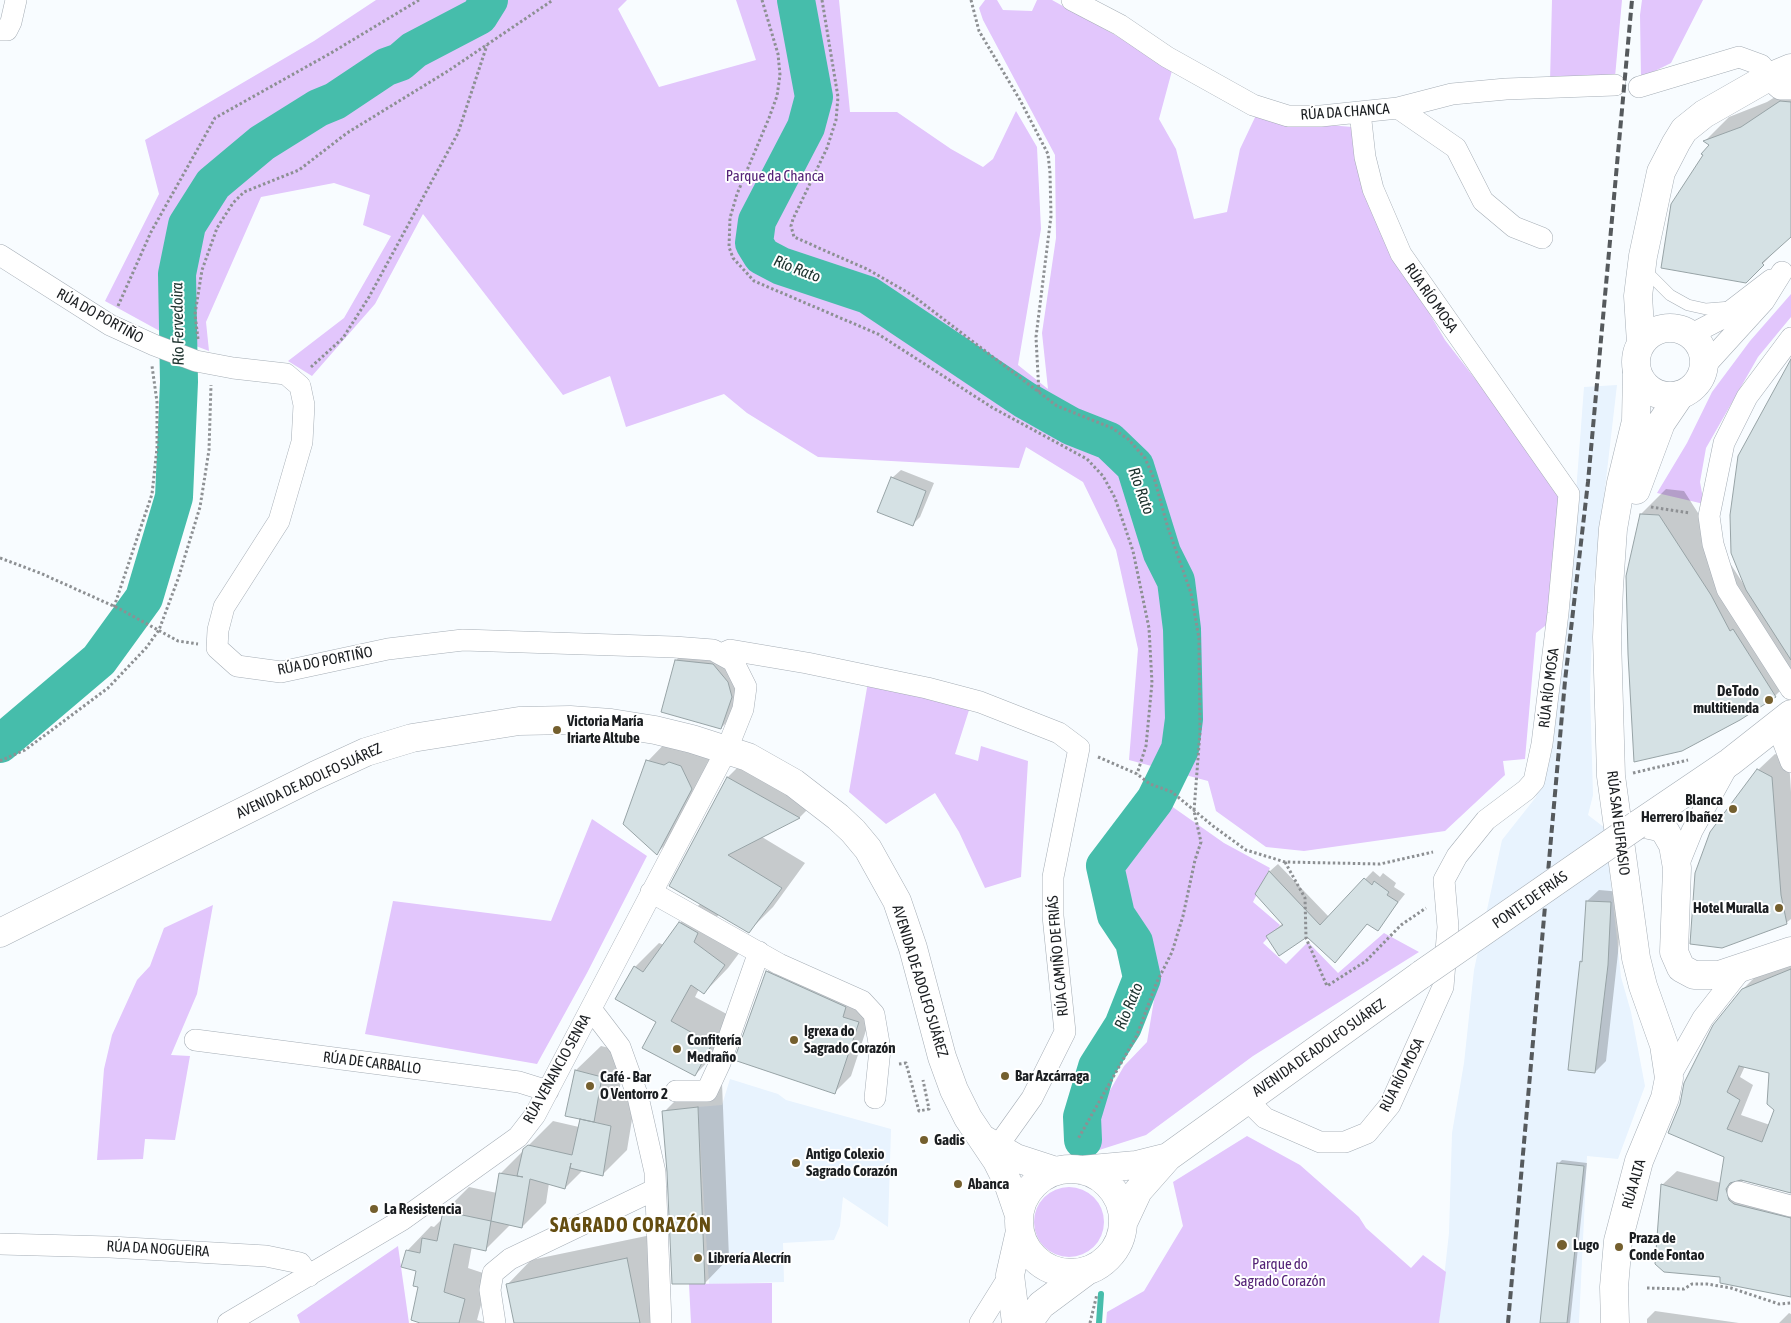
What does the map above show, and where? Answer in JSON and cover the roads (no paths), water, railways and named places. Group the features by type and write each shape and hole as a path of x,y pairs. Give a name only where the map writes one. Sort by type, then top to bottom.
{"street":[{"path":"0,30 7,30 11,22 16,0"},
{"name":"RÚA DA CHANCA","path":"1072,0 1120,26 1167,57 1253,105 1288,116 1321,116 1398,108 1452,94 1506,89 1615,86"},
{"path":"1639,87 1738,57 1761,65 1780,78"},
{"path":"1780,78 1704,114 1684,130 1661,172 1638,296 1641,343 1636,357 1637,372 1646,388 1654,393 1671,397 1680,395 1696,384 1703,368 1764,301 1787,268"},
{"path":"1398,108 1456,148 1483,202 1514,228 1542,238"},
{"name":"RÚA RÍO MOSA","path":"1247,1100 1265,1118 1320,1142 1345,1142 1367,1133 1390,1106 1433,981 1448,927 1444,880 1456,856 1486,820 1526,790 1534,781 1542,744 1558,613 1570,494 1401,254 1373,189 1365,157 1360,112"},
{"name":"RÚA DO PORTIÑO","path":"0,255 110,325 151,344 203,362 286,374 300,386 304,406 302,442 278,521 224,607 218,630 217,648 237,666 281,672 388,649 463,640 713,650 734,661 746,687 743,709 727,749"},
{"path":"1645,264 1657,308 1701,349 1703,368"},
{"path":"1641,343 1655,332 1681,332 1719,320 1787,268"},
{"path":"1791,338 1747,397 1724,443 1709,516 1713,544 1727,589 1791,689"},
{"name":"RÚA SAN EUFRASIO","path":"1637,372 1636,421 1621,483 1613,529 1607,636 1612,776 1636,958 1642,986 1664,1045 1669,1078"},
{"name":"RÚA SAN EUFRASIO","path":"1611,562 1661,423 1680,395"},
{"name":"RÚA CAMIÑO DE FRIÁS","path":"720,654 730,650 807,663 927,688 980,702 1059,733 1079,748 1053,876 1053,916 1065,1032 1032,1098 988,1140"},
{"path":"1784,719 1791,762"},
{"name":"PONTE DE FRIÁS","path":"1433,981 1637,825 1730,762 1784,719"},
{"name":"AVENIDA DE ADOLFO SUÁREZ","path":"0,933 316,775 366,752 412,738 519,721 570,720 611,723 655,730 727,749 768,767 824,805 853,831 878,865 897,901 942,1057 954,1090 988,1140 1008,1183 1019,1223"},
{"name":"RÚA VENANCIO SENRA","path":"228,1323 402,1220 518,1137 535,1116 548,1092 727,749"},
{"path":"1677,868 1692,831 1730,762"},
{"path":"1637,825 1654,825 1665,831 1673,845 1677,868 1674,952 1681,968 1688,973 1706,976 1744,967 1791,951"},
{"path":"651,892 779,964 862,1001 874,1014 880,1049 874,1098"},
{"path":"676,1092 707,1091 720,1063 758,952"},
{"path":"1669,1078 1703,1018 1744,967"},
{"name":"AVENIDA DE ADOLFO SUÁREZ","path":"1123,1223 1138,1191 1168,1157 1247,1100 1433,981"},
{"path":"591,1009 620,1046 638,1097 655,1172 660,1323"},
{"name":"RÚA DE CARBALLO","path":"195,1040 519,1082 548,1092"},
{"name":"RÚA ALTA","path":"1615,1323 1614,1287 1618,1242 1639,1161 1665,1098 1669,1078"},
{"name":"AVENIDA DE ADOLFO SUÁREZ","path":"988,1140 1031,1164 1069,1170 1136,1165 1168,1157"},
{"path":"1016,1323 1010,1276 1023,1200 1031,1187 1043,1177 1069,1170 1095,1175 1107,1183 1116,1195 1122,1208 1123,1223 1120,1238 1113,1252 1102,1263 1093,1282 1041,1305 1028,1323"},
{"path":"495,1323 490,1290 493,1273 510,1259 656,1188"},
{"path":"1738,1192 1791,1206"},
{"path":"1019,1223 1025,1245 1033,1257 1045,1266 1093,1282"},
{"name":"RÚA DA NOGUEIRA","path":"0,1244 110,1246 266,1256 300,1264 309,1276"},
{"path":"980,1323 1010,1276"}],"lane":[{"path":"1645,264 1670,295 1688,305 1706,308 1736,306"}],"waterway":[{"name":"Río Fervedoira","path":"0,744 99,660 144,598 174,497 179,382 177,274 187,225 213,184 262,143 318,108 335,101 386,67 400,62 414,50 479,16 489,0"},
{"name":"Río Rato","path":"796,0 814,97 806,127 757,221 754,243 762,256 781,266 868,295 1025,400 1071,426 1109,441 1135,466 1162,553 1176,581 1182,629 1184,719 1180,749 1155,800 1105,866 1116,915 1134,942 1142,978 1123,1026 1097,1067 1082,1117 1083,1140"},
{"name":"Río Rato","path":"1099,1323 1101,1294"}],"railway":[{"path":"1508,1323 1565,681 1588,482 1632,0"}],"place":[{"name":"DeTodo multitienda","path":"1769,700"},
{"name":"Victoria María Iriarte Altube","path":"557,730"},
{"name":"Blanca Herrero Ibañez","path":"1733,809"},
{"name":"Hotel Muralla","path":"1779,908"},
{"name":"Igrexa do Sagrado Corazón","path":"794,1040"},
{"name":"Confitería Medraño","path":"677,1049"},
{"name":"Bar Azcárraga","path":"1005,1076"},
{"name":"Café - Bar O Ventorro 2","path":"590,1086"},
{"name":"Gadis","path":"924,1140"},
{"name":"Antigo Colexio Sagrado Corazón","path":"796,1163"},
{"name":"Abanca","path":"958,1184"},
{"name":"La Resistencia","path":"374,1209"},
{"name":"Lugo","path":"1562,1245"},
{"name":"Praza de Conde Fontao","path":"1619,1247"},
{"name":"Librería Alecrín","path":"698,1258"}],"district":[{"name":"SAGRADO CORAZÓN","path":"631,1226"}],"park label":[{"name":"Parque da Chanca","path":"775,176"},
{"name":"Parque do Sagrado Corazón","path":"1280,1272"}]}
